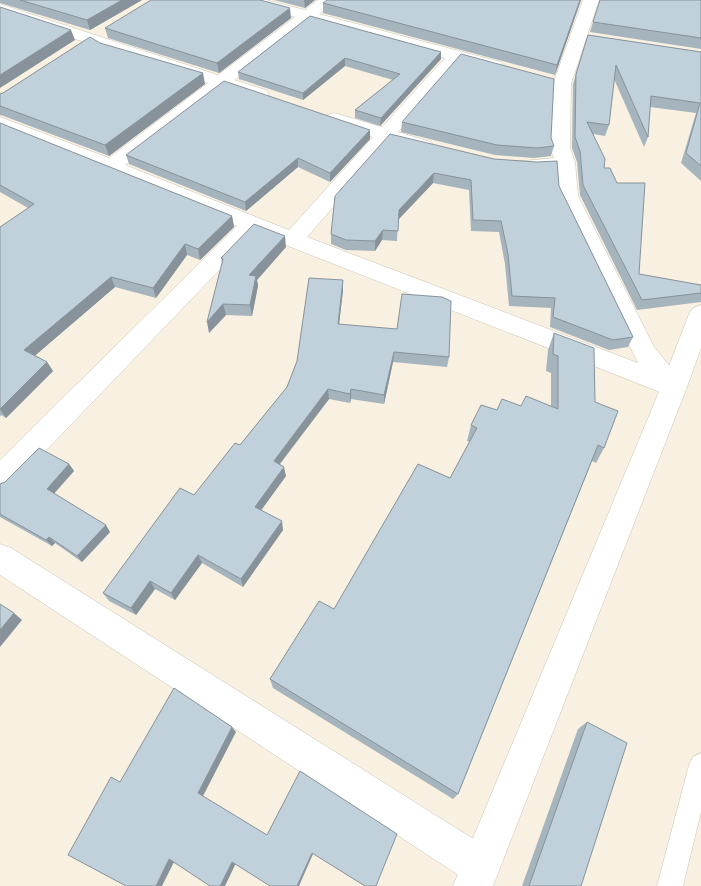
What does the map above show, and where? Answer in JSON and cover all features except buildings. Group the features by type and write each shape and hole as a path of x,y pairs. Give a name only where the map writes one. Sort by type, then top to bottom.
{"street":[{"path":"248,0 514,71"},
{"path":"111,166 328,0"},
{"path":"591,0 580,37 562,84 560,148 565,162 568,196 644,353 674,387"},
{"path":"0,9 92,38 110,47 277,100"},
{"path":"76,49 109,29"},
{"path":"580,37 599,40"},
{"path":"293,240 456,55"},
{"path":"542,79 562,84"},
{"path":"313,112 386,136 443,151"},
{"path":"0,123 252,224 674,387"},
{"path":"500,165 540,166 565,162"},
{"path":"0,479 252,224"},
{"path":"0,558 477,876 674,387 701,314"}],"lane":[{"path":"670,886 701,765"}]}
